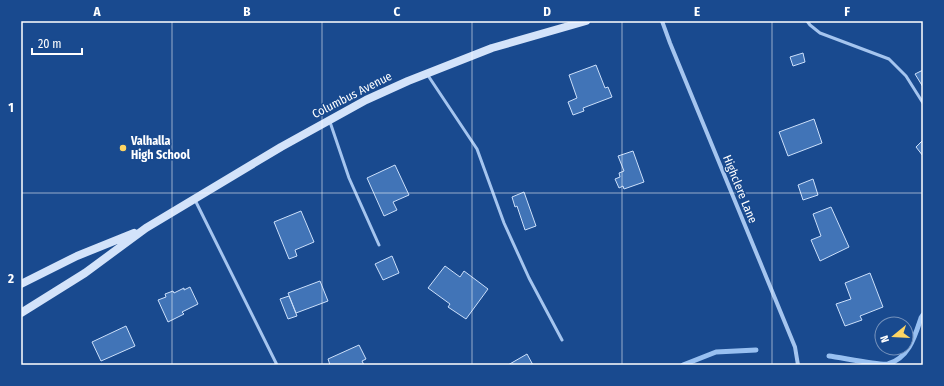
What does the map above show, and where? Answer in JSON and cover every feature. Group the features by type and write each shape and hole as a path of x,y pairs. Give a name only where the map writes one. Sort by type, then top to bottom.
{"street":[{"name":"Columbus Avenue","path":"21,313 85,273 146,228 281,147 366,100 426,73 492,48 586,21"},
{"name":"Highclere Lane","path":"662,21 794,347 798,365"},
{"name":"Columbus Avenue","path":"21,284 77,256 146,228"}],"lane":[{"path":"807,21 820,32 889,59 906,76 923,103"},
{"path":"426,73 477,149 504,223 529,278 562,340"},
{"path":"329,120 349,178 379,245"},
{"path":"195,199 277,365"}],"building":[{"path":"803,53 805,62 793,66 790,57"},
{"path":"596,65 605,88 608,87 612,97 583,108 584,111 573,115 568,102 577,98 569,75"},
{"path":"923,70 923,87 915,74"},
{"path":"814,119 822,143 788,156 779,132"},
{"path":"923,140 923,156 916,147"},
{"path":"633,151 644,182 624,189 623,186 619,188 615,179 620,177 619,173 624,171 618,156"},
{"path":"395,165 409,195 393,202 397,210 384,216 367,178"},
{"path":"813,179 818,195 803,200 798,185"},
{"path":"524,192 536,226 525,230 517,206 515,207 512,197"},
{"path":"831,207 849,247 820,261 811,240 821,236 813,214"},
{"path":"301,211 314,242 295,250 297,256 289,259 274,222"},
{"path":"392,256 399,273 383,280 375,264"},
{"path":"445,266 460,277 464,271 488,289 466,319 448,307 450,304 428,288"},
{"path":"870,273 883,307 860,316 862,320 845,326 836,304 851,299 845,283"},
{"path":"320,281 328,301 296,313 288,293"},
{"path":"190,287 198,304 182,312 184,314 168,322 158,300 166,297 165,294 173,291 174,293"},
{"path":"289,296 297,316 288,319 280,299"},
{"path":"126,326 135,346 101,361 92,342"},
{"path":"359,345 366,359 362,361 364,365 330,365 328,359"},
{"path":"527,354 533,365 508,365"}],"waterway":[{"path":"829,356 869,363 888,364 895,361 901,357 910,346 923,315"},
{"path":"683,365 716,352 756,350"}],"place":[{"name":"Valhalla High School","path":"123,148"}]}
